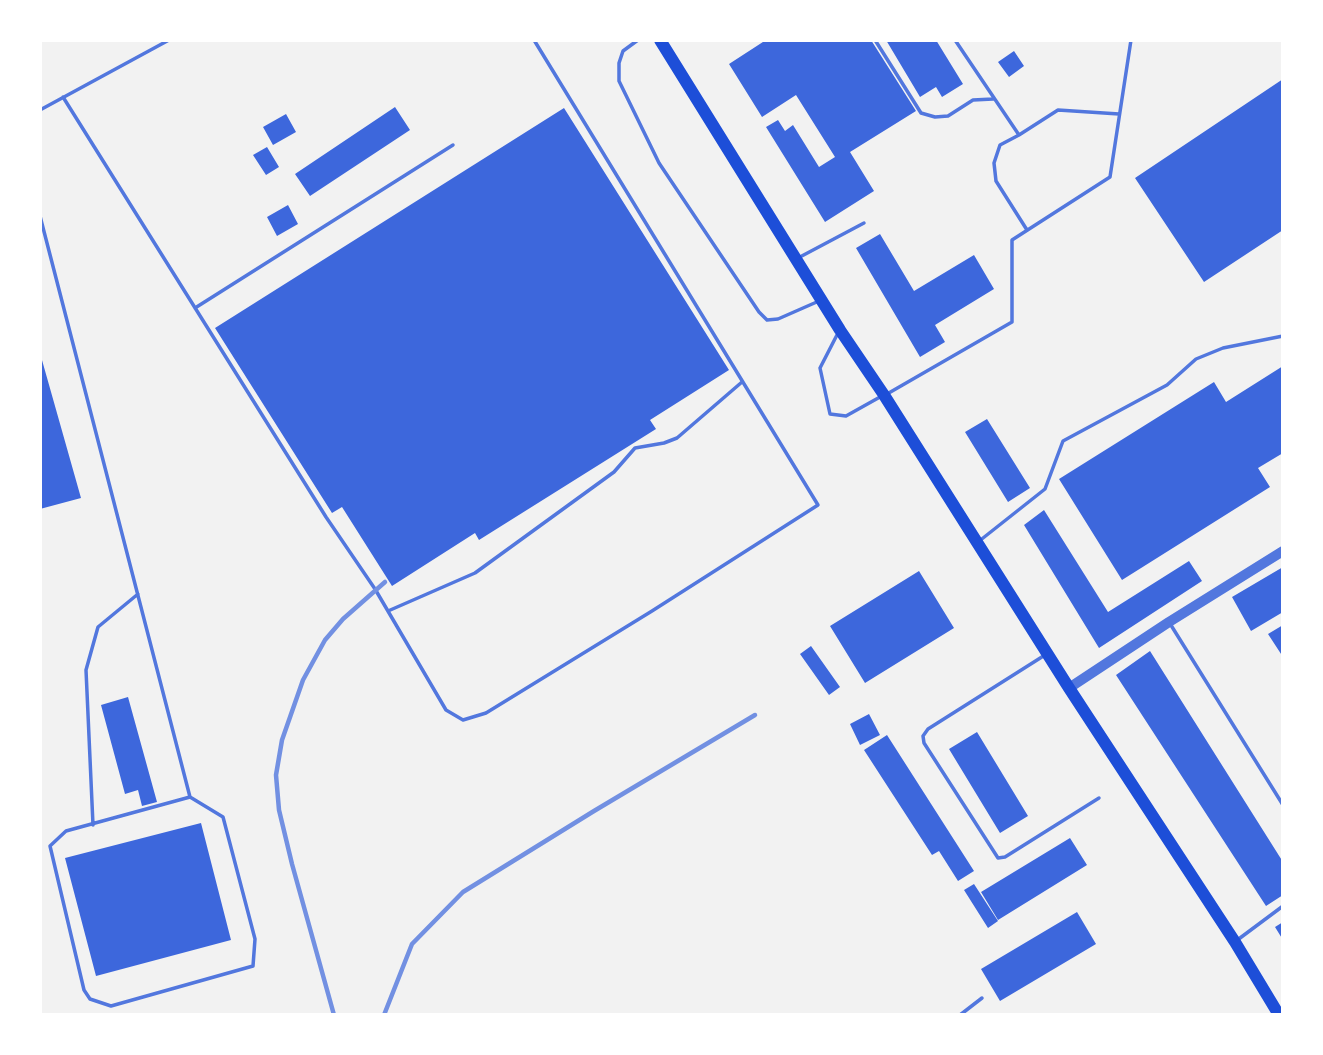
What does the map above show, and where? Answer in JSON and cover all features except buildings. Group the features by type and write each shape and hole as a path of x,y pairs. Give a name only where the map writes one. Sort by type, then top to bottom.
{"main road":[{"path":"660,40 840,330 1279,1015"}],"street":[{"path":"1069,688 1283,551"}],"lane":[{"path":"40,110 169,40"},
{"path":"63,97 326,517 388,611 446,710 463,720 486,713 818,505 534,40"},
{"path":"638,40 623,51 619,63 619,81 659,163 759,312 766,320 778,319 821,300"},
{"path":"875,40 921,113 935,117 948,116 973,100 993,99"},
{"path":"955,40 1019,135"},
{"path":"840,330 820,368 830,414 846,416 1012,322 1012,240 1110,177 1131,40"},
{"path":"1027,230 996,181 994,163 1000,145 1058,110 1119,114"},
{"path":"195,308 453,145"},
{"path":"40,216 191,797 223,817 255,939 253,966 111,1006 90,999 84,990 50,846 66,831 191,797"},
{"path":"796,259 864,223"},
{"path":"977,543 1045,489 1063,441 1167,385 1196,359 1223,348 1283,336"},
{"path":"388,611 475,573 614,472 635,449 677,438 743,382"},
{"path":"93,825 86,670 98,627 138,593"},
{"path":"1169,622 1283,804"},
{"path":"1047,654 928,730 923,736 924,743 998,858 1005,857 1099,798"},
{"path":"1234,942 1283,906"},
{"path":"960,1015 982,998"}],"railway":[{"path":"334,1015 292,864 279,810 276,775 282,740 303,680 325,640 343,619 385,582"},
{"path":"384,1015 412,944 463,892 755,715"}]}
